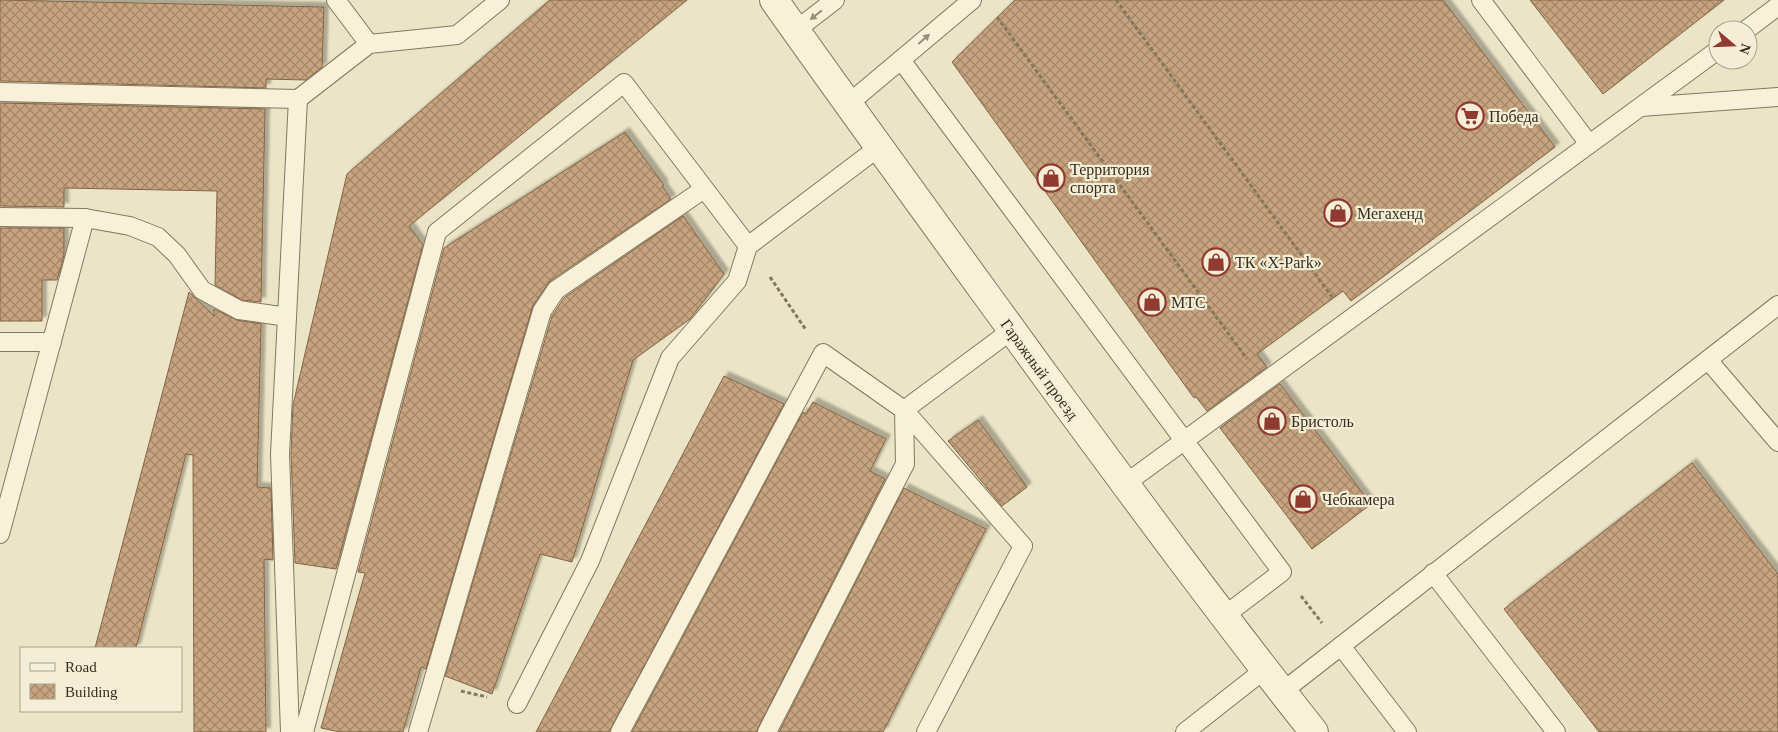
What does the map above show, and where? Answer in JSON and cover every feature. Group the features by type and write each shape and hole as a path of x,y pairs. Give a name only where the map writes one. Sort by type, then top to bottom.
{"street":[{"name":"Гаражный проезд","path":"785,11 847,105 1012,330 1264,670 1314,732"}],"lane":[{"path":"336,0 369,44"},
{"path":"0,92 298,99 369,44 457,35 500,0"},
{"path":"785,11 835,0"},
{"path":"847,105 972,0"},
{"path":"1481,0 1589,144"},
{"path":"1758,21 1778,6"},
{"path":"1125,484 1708,57"},
{"path":"901,60 1282,572 1224,616"},
{"path":"304,732 437,232 624,84 748,246"},
{"path":"1640,107 1778,97"},
{"path":"290,732 280,454 298,99"},
{"path":"517,704 590,561 670,358 737,281 748,246 879,147"},
{"path":"418,732 542,311 556,290 704,188"},
{"path":"0,217 86,218 130,226 158,237 177,255 202,290 239,310 287,317"},
{"path":"0,534 8,474 52,342 86,218"},
{"path":"1282,692 1778,305"},
{"path":"904,410 1012,330"},
{"path":"0,342 52,342"},
{"path":"620,732 823,353 904,410 1023,546 926,732"},
{"path":"1708,360 1778,442"},
{"path":"767,732 905,464 904,410"},
{"path":"1433,573 1556,732"},
{"path":"1341,646 1407,732"},
{"path":"1185,732 1264,670"}],"path":[{"path":"1116,0 1349,320"},
{"path":"996,15 1264,382"},
{"path":"748,246 823,353"},
{"path":"1282,572 1341,646"},
{"path":"432,683 517,704"}],"building":[{"path":"0,0 324,7 322,67 306,80 266,79 266,88 0,81"},
{"path":"550,0 687,0 409,226 423,245 336,569 295,563 291,454 293,405 347,174"},
{"name":"ТК «X-Park»","path":"1015,0 1443,0 1555,147 1351,301 1343,291 1257,354 1267,367 1207,411 1196,397 1194,398 952,62"},
{"path":"1530,0 1724,0 1603,94"},
{"path":"0,103 265,109 261,302 242,300 215,285 217,191 64,188 64,207 0,206"},
{"path":"625,132 664,185 662,186 671,199 550,281 533,305 426,669 421,667 403,732 340,732 321,728 365,573 358,572 444,248"},
{"path":"683,216 724,274 690,319 633,360 572,562 540,554 492,694 445,676 552,316 564,298"},
{"path":"0,228 64,228 64,256 57,280 42,280 42,321 0,321"},
{"path":"189,292 214,316 214,309 237,320 261,324 257,487 271,488 273,560 264,559 266,732 194,732 193,455 186,454 136,647 95,647"},
{"path":"724,376 784,404 609,732 536,732"},
{"path":"1280,384 1371,504 1312,549 1220,428"},
{"path":"813,402 886,439 870,471 885,479 756,732 632,732 803,412 806,414"},
{"path":"978,420 1027,487 1002,506 948,441"},
{"path":"1692,463 1778,574 1778,732 1599,732 1504,609"},
{"path":"904,488 986,529 883,732 779,732"}],"place":[{"name":"Победа","path":"1470,116"},
{"name":"Территория спорта","path":"1051,178"},
{"name":"Мегахенд","path":"1338,213"},
{"name":"ТК «X-Park»","path":"1216,262"},
{"name":"МТС","path":"1152,302"},
{"name":"Бристоль","path":"1272,421"},
{"name":"Чебкамера","path":"1303,499"}]}
